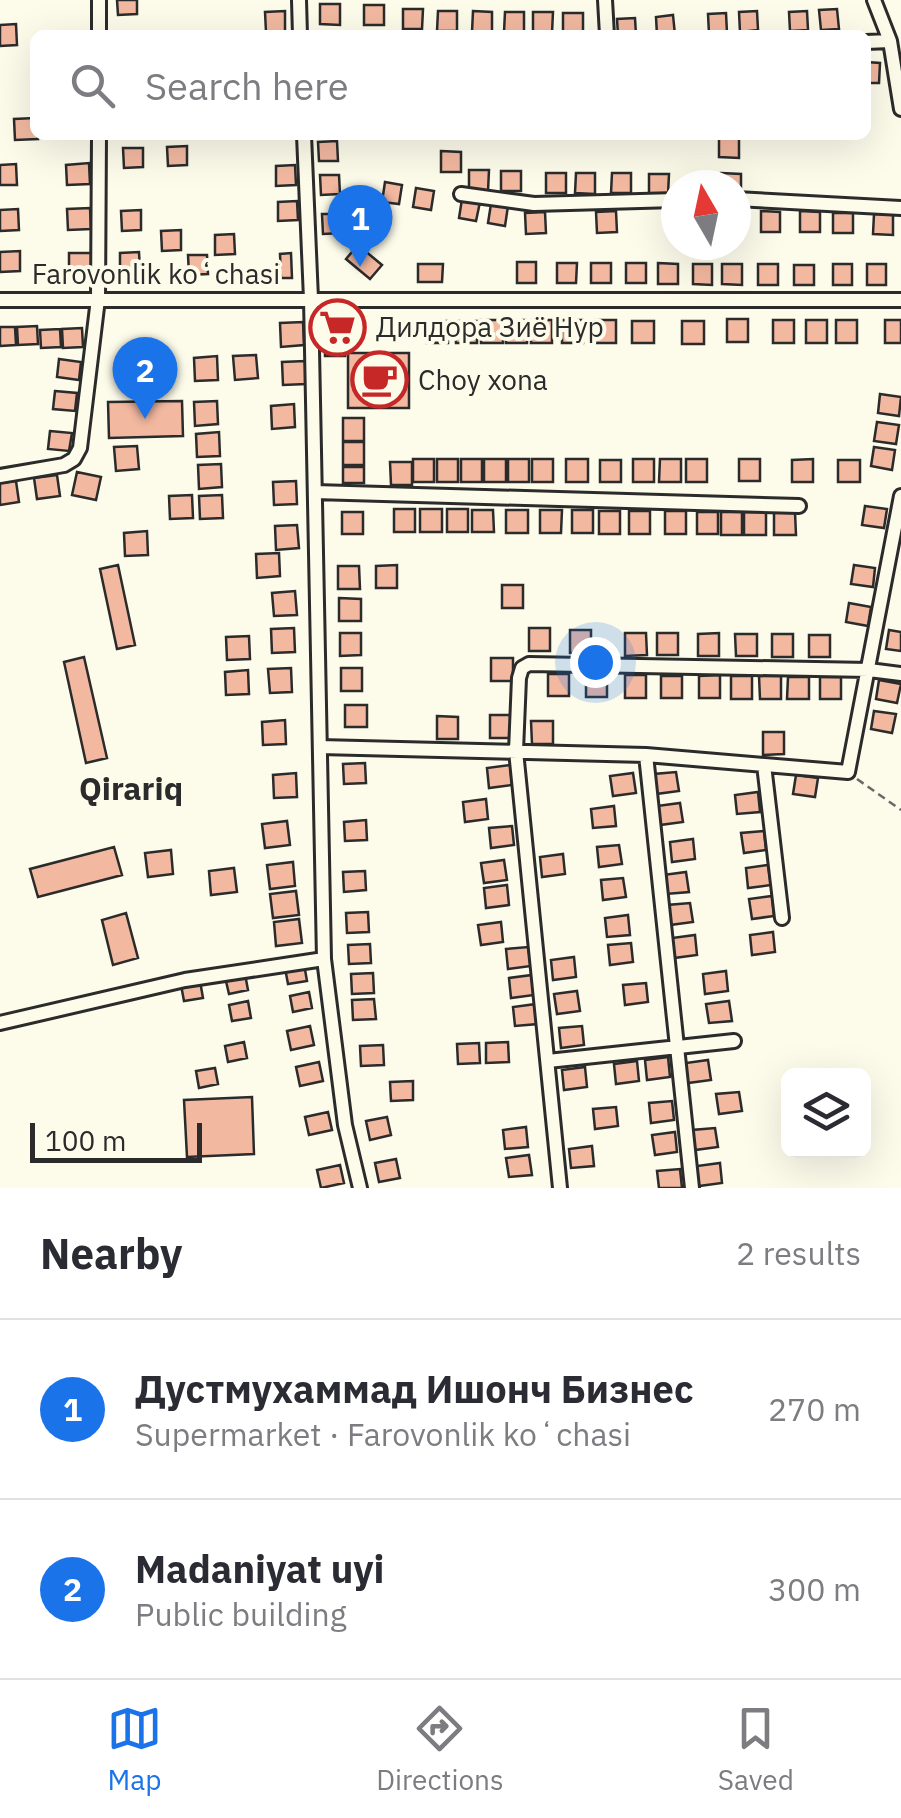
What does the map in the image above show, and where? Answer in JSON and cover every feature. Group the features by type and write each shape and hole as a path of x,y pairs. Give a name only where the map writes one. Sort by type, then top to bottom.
{"street":[{"path":"99,0 99,30"},
{"path":"299,0 300,30"},
{"path":"605,0 607,30"},
{"path":"874,0 890,41 901,109"},
{"path":"871,42 890,41"},
{"path":"0,476 64,465 74,459 80,448 98,299 99,140"},
{"path":"304,140 324,959 345,1125 360,1188"},
{"path":"461,194 534,204 661,200"},
{"path":"751,200 901,208"},
{"name":"Farovonlik koʻchasi","path":"0,300 901,300"},
{"path":"315,492 799,506"},
{"path":"320,747 646,756 848,772 901,496"},
{"path":"560,1188 516,752 522,668 529,664 869,670 901,674"},
{"path":"646,756 692,1188"},
{"path":"764,764 782,918"},
{"path":"0,1023 185,980 324,959"},
{"path":"548,1061 734,1041"}],"path":[{"path":"848,772 901,810"}],"building":[{"path":"117,0 137,0 137,14 118,15"},
{"path":"320,4 340,4 340,25 320,24"},
{"path":"364,5 384,5 384,25 364,25"},
{"path":"403,9 423,9 422,29 403,29"},
{"path":"837,9 839,29 821,30 819,10"},
{"path":"285,11 285,30 266,30 265,12"},
{"path":"438,11 457,11 457,30 437,30"},
{"path":"473,11 492,12 492,30 472,30"},
{"path":"757,11 758,30 740,30 739,12"},
{"path":"807,11 808,30 790,30 789,12"},
{"path":"505,12 524,12 524,30 504,30"},
{"path":"533,12 553,12 552,30 533,30"},
{"path":"563,13 583,13 583,30 563,30"},
{"path":"726,13 727,30 709,30 708,14"},
{"path":"673,15 674,30 657,30 656,17"},
{"path":"635,18 636,30 618,30 617,19"},
{"path":"16,24 17,45 0,46 0,25"},
{"path":"871,62 880,63 879,83 871,83"},
{"path":"30,118 30,139 15,140 14,119"},
{"path":"719,140 739,140 739,158 719,157"},
{"path":"337,141 338,161 319,161 318,142"},
{"path":"187,146 187,165 168,166 167,147"},
{"path":"123,148 143,148 143,167 124,168"},
{"path":"441,151 461,152 461,172 441,172"},
{"path":"89,163 90,184 67,185 66,165"},
{"path":"16,164 17,185 0,185 0,165"},
{"path":"295,165 296,185 276,186 276,166"},
{"path":"469,170 489,170 488,191 469,190"},
{"path":"501,171 521,171 521,191 501,191"},
{"path":"546,173 566,173 566,193 546,193"},
{"path":"576,173 595,173 595,194 575,193"},
{"path":"612,173 631,173 631,193 611,193"},
{"path":"649,174 661,174 661,194 649,194"},
{"path":"320,175 339,175 340,194 321,195"},
{"path":"385,182 402,185 399,204 382,202"},
{"path":"416,188 434,191 431,210 413,207"},
{"path":"462,199 480,202 476,221 459,218"},
{"path":"297,201 298,220 278,221 278,202"},
{"path":"491,204 508,206 505,226 488,223"},
{"path":"90,208 91,229 68,230 67,209"},
{"path":"18,209 19,230 0,231 0,210"},
{"path":"141,210 141,230 122,231 121,211"},
{"path":"616,211 617,232 597,233 596,212"},
{"path":"761,211 780,212 780,232 761,232"},
{"path":"800,211 820,212 820,232 800,232"},
{"path":"545,212 546,233 526,234 525,213"},
{"path":"833,213 853,213 853,233 833,233"},
{"path":"322,214 342,214 342,233 323,234"},
{"path":"874,214 893,214 893,235 873,234"},
{"path":"181,230 181,250 162,251 161,231"},
{"path":"234,234 235,254 215,255 215,235"},
{"path":"358,245 382,265 370,279 346,259"},
{"path":"20,251 20,271 0,272 0,252"},
{"path":"139,252 140,271 120,272 120,253"},
{"path":"69,253 92,253 93,273 69,274"},
{"path":"291,253 292,278 281,278 280,254"},
{"path":"188,255 207,255 208,274 189,275"},
{"path":"517,262 536,262 536,283 517,283"},
{"path":"557,263 577,263 576,283 557,283"},
{"path":"591,263 611,263 611,283 591,283"},
{"path":"626,263 646,263 646,283 626,283"},
{"path":"658,263 678,264 678,284 658,284"},
{"path":"418,264 443,264 442,282 418,282"},
{"path":"693,264 712,264 712,285 693,284"},
{"path":"722,264 742,264 742,285 722,284"},
{"path":"758,264 778,264 778,285 758,285"},
{"path":"833,264 852,264 852,285 833,285"},
{"path":"867,264 886,264 886,285 867,285"},
{"path":"794,265 814,265 814,285 794,285"},
{"path":"727,319 748,319 748,342 727,342"},
{"path":"481,320 503,320 503,343 481,343"},
{"path":"506,320 527,320 527,343 506,343"},
{"path":"531,320 552,320 552,343 531,343"},
{"path":"562,320 583,320 583,343 562,343"},
{"path":"594,320 616,320 616,343 594,343"},
{"path":"773,320 794,320 794,343 773,343"},
{"path":"806,320 827,320 827,343 806,343"},
{"path":"836,320 857,320 857,343 836,343"},
{"path":"885,320 901,320 901,343 885,343"},
{"path":"427,321 448,321 448,343 427,343"},
{"path":"455,321 477,321 477,343 456,343"},
{"path":"632,321 654,321 654,343 632,343"},
{"path":"682,321 704,321 704,344 682,344"},
{"path":"303,322 304,345 281,347 280,323"},
{"path":"344,325 345,356 325,356 325,326"},
{"path":"37,326 38,344 18,345 17,327"},
{"path":"0,327 15,327 16,345 0,346"},
{"path":"82,328 83,347 63,348 62,329"},
{"path":"60,329 61,347 41,348 40,330"},
{"name":"Choy xona","path":"348,353 409,353 409,408 348,408"},
{"path":"256,355 258,378 235,380 233,356"},
{"path":"217,356 218,380 195,381 194,358"},
{"path":"59,359 81,362 79,380 57,377"},
{"path":"305,361 306,384 283,385 282,362"},
{"path":"55,391 77,393 75,411 53,409"},
{"path":"880,394 901,397 899,416 878,413"},
{"path":"182,401 183,436 109,438 108,402"},
{"path":"217,401 218,424 195,426 194,402"},
{"path":"294,404 295,427 272,429 271,406"},
{"path":"343,418 364,418 364,441 343,441"},
{"path":"877,422 899,425 896,444 874,441"},
{"path":"50,431 72,433 69,451 48,449"},
{"path":"219,432 220,456 197,457 196,434"},
{"path":"343,442 364,442 364,465 343,465"},
{"path":"137,446 139,469 116,471 114,447"},
{"path":"874,447 895,450 892,470 871,466"},
{"path":"413,459 434,459 434,482 413,482"},
{"path":"437,459 458,459 458,482 437,482"},
{"path":"461,459 482,459 482,482 461,482"},
{"path":"484,459 506,459 506,482 484,482"},
{"path":"508,459 529,459 529,482 508,482"},
{"path":"532,459 553,459 553,482 532,482"},
{"path":"566,459 588,459 588,482 566,482"},
{"path":"633,459 654,459 654,482 633,482"},
{"path":"660,459 681,459 681,482 659,482"},
{"path":"686,459 707,459 707,482 686,482"},
{"path":"739,459 760,459 760,481 739,481"},
{"path":"813,459 813,482 792,482 792,460"},
{"path":"600,460 621,460 621,482 600,482"},
{"path":"838,460 860,460 860,482 838,482"},
{"path":"390,462 412,462 412,485 391,485"},
{"path":"221,464 222,487 199,489 198,465"},
{"path":"343,467 364,467 364,483 343,483"},
{"path":"77,472 101,477 96,500 72,495"},
{"path":"57,475 60,496 37,499 34,478"},
{"path":"16,481 19,502 0,505 0,483"},
{"path":"296,481 297,504 274,505 273,482"},
{"path":"192,495 193,518 170,519 169,496"},
{"path":"222,495 223,518 200,519 199,496"},
{"path":"865,506 887,509 884,528 862,525"},
{"path":"394,509 415,509 415,532 394,532"},
{"path":"420,509 442,509 442,532 420,532"},
{"path":"447,509 468,509 468,532 447,532"},
{"path":"472,510 493,510 494,532 472,532"},
{"path":"506,510 528,510 528,533 506,533"},
{"path":"540,510 562,510 561,533 540,533"},
{"path":"572,510 593,510 593,533 572,533"},
{"path":"599,511 620,511 620,534 599,534"},
{"path":"629,511 650,511 650,534 629,534"},
{"path":"665,511 686,511 686,534 665,534"},
{"path":"342,512 363,512 363,534 342,534"},
{"path":"697,512 718,512 718,534 697,534"},
{"path":"721,512 742,512 742,535 721,535"},
{"path":"744,512 766,512 766,535 744,535"},
{"path":"774,512 795,512 796,535 774,535"},
{"path":"297,525 299,548 276,550 275,526"},
{"path":"147,531 148,555 125,556 124,533"},
{"path":"279,553 280,576 257,578 256,554"},
{"path":"118,565 135,645 117,649 100,569"},
{"path":"397,565 397,588 376,588 376,566"},
{"path":"854,565 875,568 873,587 851,584"},
{"path":"338,566 359,566 360,589 338,589"},
{"path":"502,585 523,585 523,608 502,608"},
{"path":"295,591 297,615 274,616 272,593"},
{"path":"339,598 361,599 361,621 339,621"},
{"path":"849,603 871,607 868,626 846,622"},
{"path":"294,628 295,652 272,653 271,629"},
{"path":"529,628 550,628 550,651 529,651"},
{"path":"570,630 591,630 591,653 570,653"},
{"path":"889,630 901,632 901,651 886,649"},
{"path":"340,633 361,633 361,655 340,656"},
{"path":"625,633 646,633 647,655 625,656"},
{"path":"657,633 678,633 678,655 657,655"},
{"path":"719,633 719,656 698,656 698,634"},
{"path":"735,634 757,634 757,656 736,656"},
{"path":"772,634 793,634 793,657 772,657"},
{"path":"809,635 830,635 830,657 809,657"},
{"path":"249,636 250,659 227,660 226,637"},
{"path":"84,657 107,758 86,763 64,662"},
{"path":"491,658 513,658 513,681 491,681"},
{"path":"291,668 292,692 270,693 268,669"},
{"path":"341,668 362,668 362,691 341,691"},
{"path":"248,670 249,694 226,695 225,672"},
{"path":"548,674 569,674 569,696 548,696"},
{"path":"586,674 607,674 607,697 586,697"},
{"path":"625,675 646,675 646,698 625,698"},
{"path":"720,675 720,698 699,698 699,676"},
{"path":"661,676 682,676 682,698 661,698"},
{"path":"731,676 752,676 752,699 731,699"},
{"path":"759,676 781,676 781,699 760,699"},
{"path":"788,677 809,677 809,699 787,699"},
{"path":"820,677 841,677 841,699 820,699"},
{"path":"879,680 901,684 897,703 876,699"},
{"path":"345,705 367,705 367,727 345,727"},
{"path":"874,711 896,714 892,733 871,729"},
{"path":"490,715 512,715 512,738 490,738"},
{"path":"437,716 458,717 458,739 437,739"},
{"path":"285,720 286,744 263,745 262,722"},
{"path":"531,721 553,721 553,744 532,744"},
{"path":"763,732 784,732 784,754 763,755"},
{"path":"365,763 366,783 344,784 343,764"},
{"path":"510,765 512,785 489,788 487,768"},
{"path":"676,772 679,791 656,794 654,774"},
{"path":"296,773 297,797 274,798 273,775"},
{"path":"633,773 636,793 613,796 610,776"},
{"path":"796,775 818,778 815,797 793,794"},
{"path":"758,792 760,812 737,814 735,795"},
{"path":"486,799 488,819 465,822 463,802"},
{"path":"680,803 683,822 660,825 657,806"},
{"path":"614,806 616,826 593,828 591,809"},
{"path":"366,820 367,840 345,841 344,822"},
{"path":"287,821 290,845 265,848 262,824"},
{"path":"512,826 514,845 491,848 489,828"},
{"path":"764,831 766,850 744,853 741,833"},
{"path":"693,839 695,859 672,862 670,842"},
{"path":"619,845 622,864 599,867 597,847"},
{"path":"114,847 122,875 38,897 30,869"},
{"path":"171,850 173,874 148,877 145,853"},
{"path":"563,854 565,874 542,877 540,857"},
{"path":"504,860 507,880 484,883 481,863"},
{"path":"293,862 295,886 270,889 267,865"},
{"path":"768,865 771,885 748,888 746,868"},
{"path":"234,868 237,892 211,895 209,871"},
{"path":"365,871 366,890 344,892 343,872"},
{"path":"686,872 689,892 666,894 663,875"},
{"path":"623,878 626,897 603,900 601,880"},
{"path":"507,885 509,905 486,908 484,888"},
{"path":"296,891 299,915 273,918 270,894"},
{"path":"772,896 774,916 752,919 749,899"},
{"path":"690,903 693,922 670,925 667,905"},
{"path":"368,912 369,932 347,933 346,913"},
{"path":"126,913 138,958 113,965 102,920"},
{"path":"628,915 630,935 607,937 605,918"},
{"path":"299,919 302,943 276,946 274,922"},
{"path":"501,922 503,942 481,945 478,925"},
{"path":"773,932 775,952 752,955 750,935"},
{"path":"695,935 697,955 674,958 672,938"},
{"path":"631,943 633,962 610,965 608,945"},
{"path":"370,944 371,963 349,964 348,945"},
{"path":"528,947 531,966 508,969 506,949"},
{"path":"574,957 576,977 553,980 551,960"},
{"path":"304,964 307,981 288,984 285,968"},
{"path":"726,971 728,991 705,994 703,974"},
{"path":"373,973 374,993 352,994 351,974"},
{"path":"245,974 248,990 229,994 225,977"},
{"path":"532,975 534,995 511,998 509,978"},
{"path":"200,981 203,998 184,1001 181,985"},
{"path":"646,983 648,1002 625,1005 623,985"},
{"path":"577,991 580,1011 557,1014 554,994"},
{"path":"309,992 312,1008 293,1012 290,996"},
{"path":"374,999 376,1019 353,1020 352,1000"},
{"path":"248,1001 251,1018 232,1021 229,1005"},
{"path":"729,1001 732,1021 709,1023 706,1004"},
{"path":"536,1004 538,1024 515,1026 513,1007"},
{"path":"310,1026 314,1045 291,1050 287,1031"},
{"path":"582,1026 584,1045 561,1048 559,1028"},
{"path":"244,1042 247,1058 228,1062 225,1046"},
{"path":"508,1042 509,1062 486,1063 486,1043"},
{"path":"479,1043 480,1063 458,1064 457,1044"},
{"path":"383,1045 384,1065 361,1066 360,1046"},
{"path":"668,1057 670,1077 647,1080 645,1060"},
{"path":"708,1060 711,1080 688,1083 686,1063"},
{"path":"637,1061 639,1081 616,1084 614,1064"},
{"path":"319,1062 323,1081 300,1086 296,1067"},
{"path":"585,1067 587,1087 564,1090 562,1070"},
{"path":"215,1068 218,1084 199,1088 196,1071"},
{"path":"413,1081 413,1100 391,1101 390,1082"},
{"path":"739,1092 742,1111 719,1114 716,1094"},
{"path":"252,1097 254,1154 187,1157 184,1100"},
{"path":"672,1101 674,1120 651,1123 649,1103"},
{"path":"616,1107 618,1126 595,1129 593,1109"},
{"path":"328,1112 332,1130 309,1135 305,1117"},
{"path":"387,1117 391,1135 370,1140 366,1121"},
{"path":"526,1127 528,1147 505,1149 503,1130"},
{"path":"715,1128 718,1147 695,1150 692,1130"},
{"path":"675,1132 677,1152 655,1155 652,1135"},
{"path":"592,1146 594,1166 571,1168 569,1149"},
{"path":"529,1155 532,1175 509,1177 506,1158"},
{"path":"396,1159 400,1178 379,1182 375,1163"},
{"path":"720,1163 722,1183 699,1186 697,1166"},
{"path":"340,1165 344,1183 321,1188 317,1170"},
{"path":"680,1169 682,1188 659,1188 657,1171"}],"place":[{"name":"Дустмухаммад Ишонч Бизнес","path":"360,267"},
{"name":"Дилдора Зиё Нур","path":"337,327"},
{"name":"Choy xona","path":"379,380"},
{"name":"Madaniyat uyi","path":"145,419"}],"district":[{"name":"Qirariq","path":"131,789"}]}
